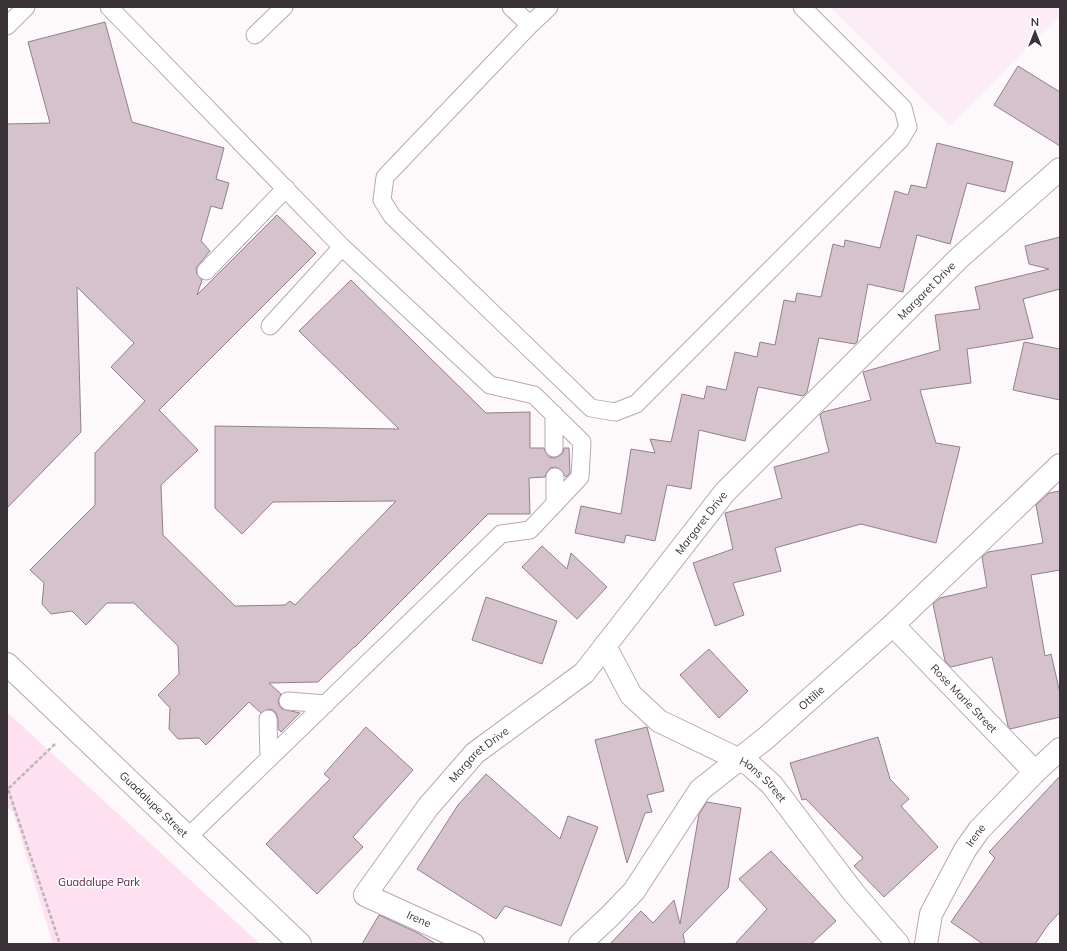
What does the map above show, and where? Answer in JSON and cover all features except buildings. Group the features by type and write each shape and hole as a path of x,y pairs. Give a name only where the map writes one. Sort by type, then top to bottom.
{"street":[{"name":"Margaret Drive","path":"365,895 428,807 475,753 584,673 725,492 959,258 1060,169"},
{"name":"Ottilie","path":"580,944 634,891 700,790 766,738 893,625 1060,465"},
{"name":"Rose Marie Street","path":"893,625 1035,772"},
{"name":"Hans Street","path":"605,646 631,695 659,721 750,765 772,785 853,892 898,944"},
{"name":"Guadalupe Street","path":"7,664 300,944"},
{"name":"Irene","path":"926,944 931,914 965,850 979,830 1035,772 1060,749"},
{"name":"Irene","path":"365,895 473,944"}],"lane":[{"path":"7,26 26,7"},
{"path":"109,7 342,247 490,385 534,396 582,442 580,477 530,530 501,534 188,838"},
{"path":"255,35 284,7"},
{"path":"511,7 530,25"},
{"path":"549,7 385,177 382,200 392,216 590,408 615,412 636,404 900,140 908,127 903,108 802,7"},
{"path":"206,271 286,188"},
{"path":"270,326 342,247"},
{"path":"554,414 554,448"},
{"path":"555,477 555,504"},
{"path":"288,701 326,704"},
{"path":"268,719 269,759"}],"path":[{"path":"60,944 8,789 72,727"}],"shaded area":[{"path":"830,7 1060,7 1060,15 950,126"}],"green space":[{"name":"Guadalupe Park","path":"7,712 260,944 53,944 13,812 7,807"}]}
